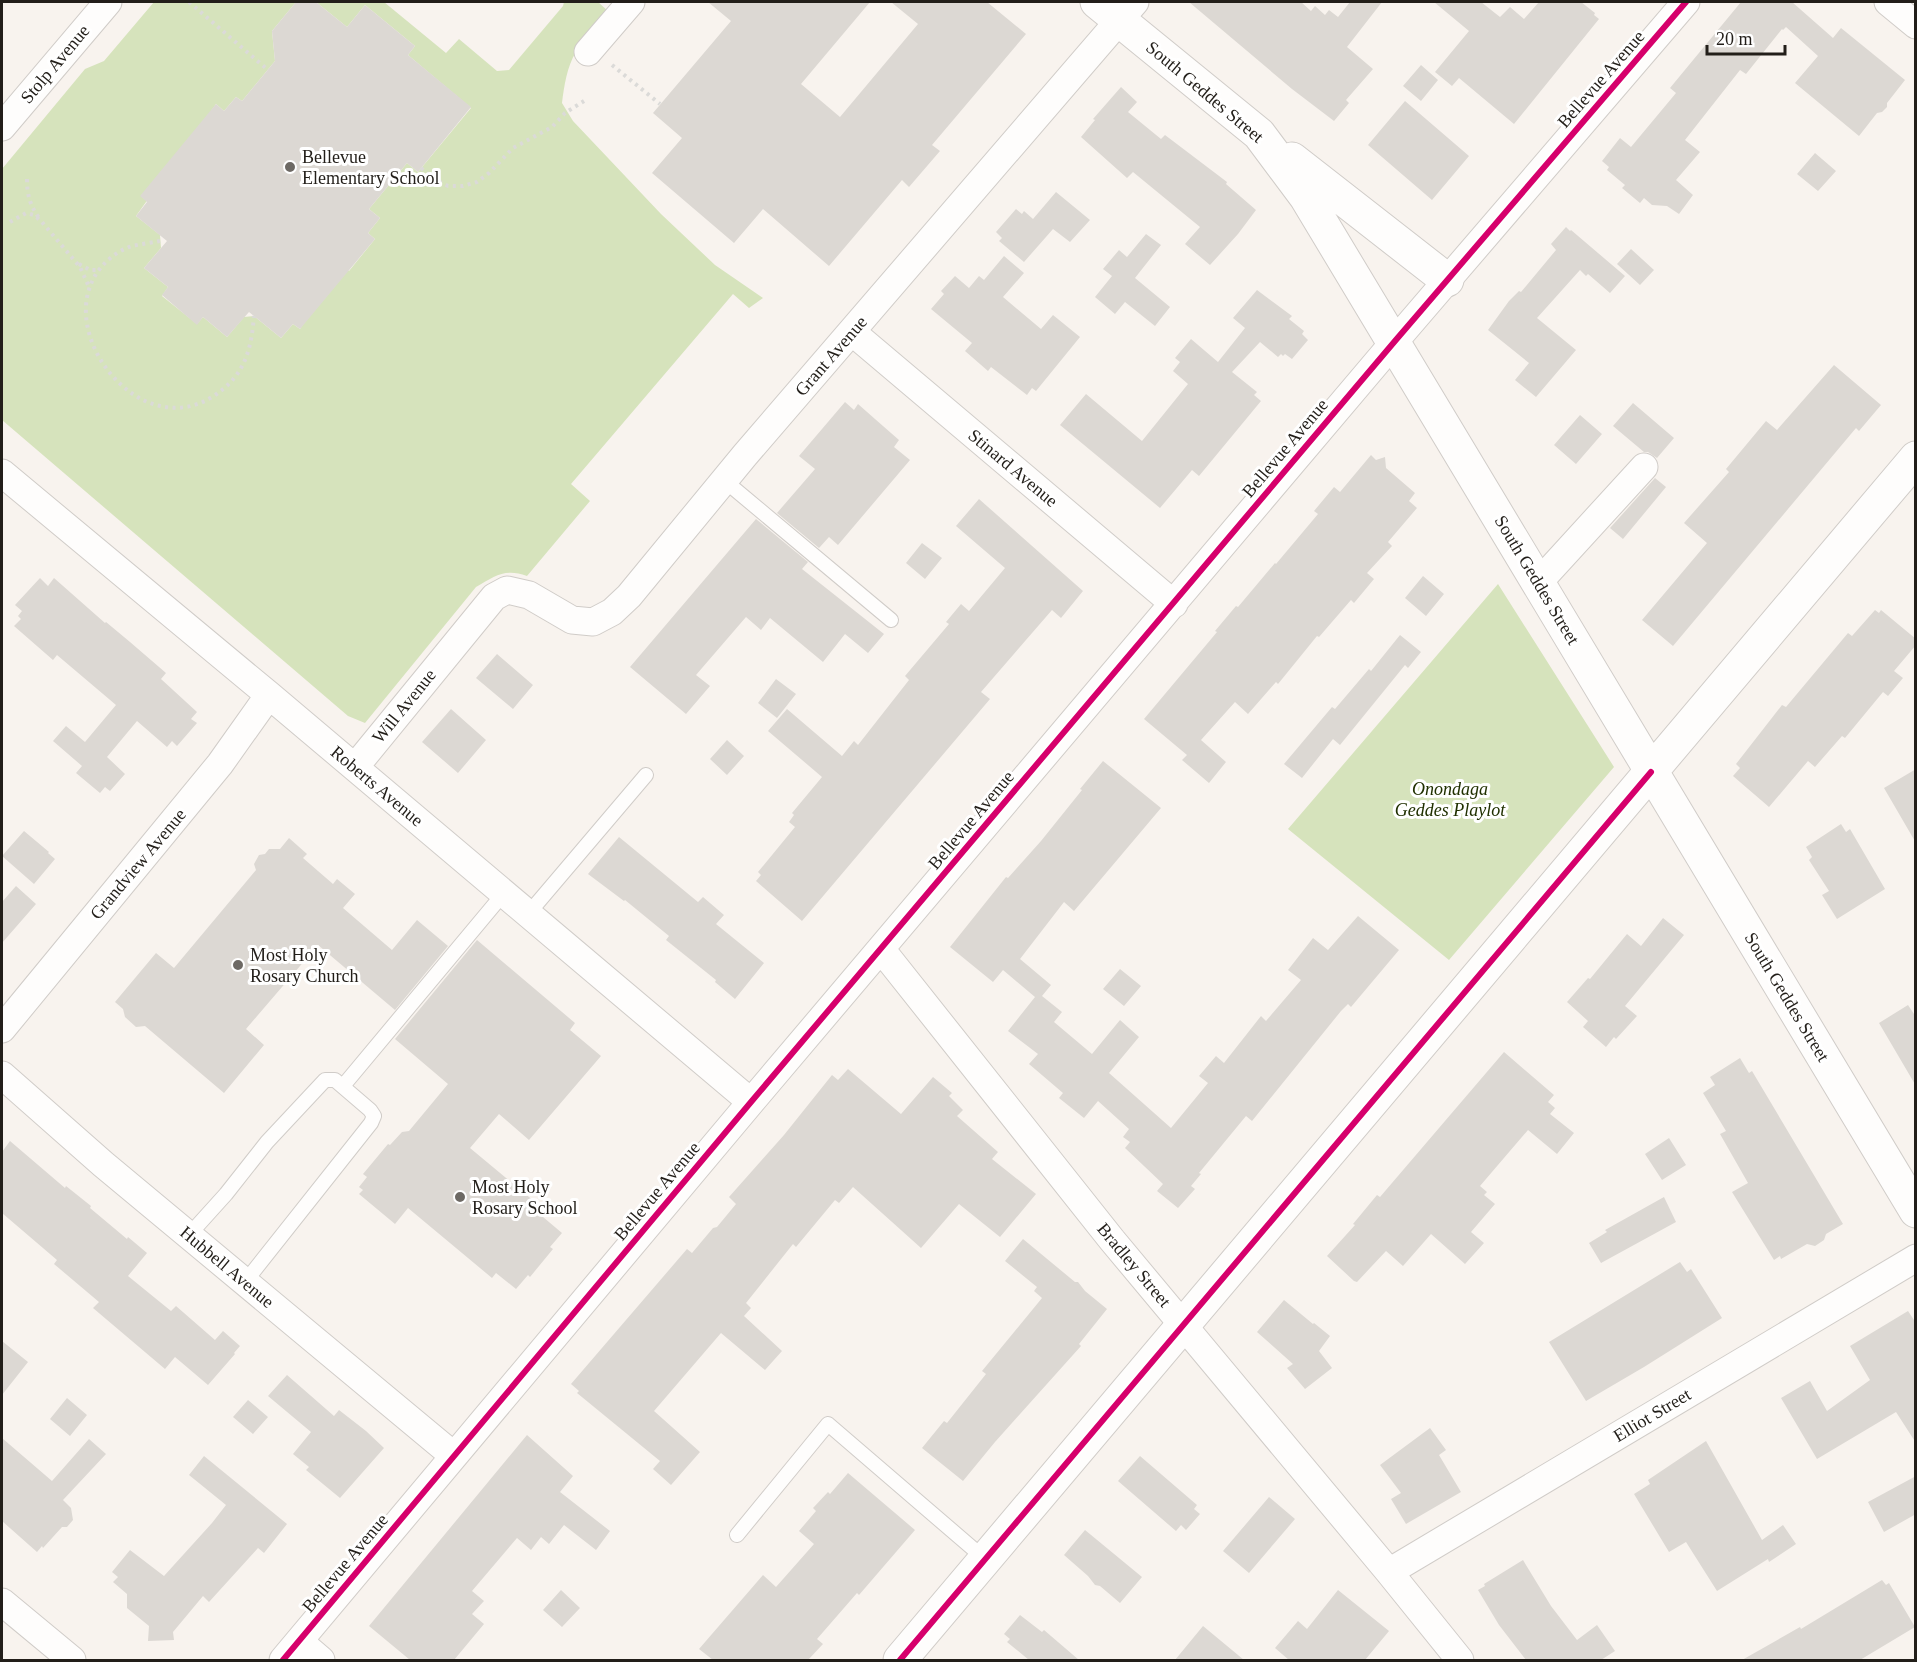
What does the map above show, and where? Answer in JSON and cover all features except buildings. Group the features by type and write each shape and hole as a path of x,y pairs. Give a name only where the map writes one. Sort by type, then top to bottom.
{"main road":[{"name":"South Geddes Street","path":"1117,8 1259,134 1306,197 1395,341 1651,772 1911,1193"},
{"path":"1259,134 1447,280"},
{"path":"900,1660 1916,458"}],"street":[{"name":"Stolp Avenue","path":"2,127 108,2"},
{"path":"590,50 631,2"},
{"name":"Bellevue Avenue","path":"291,1651 751,1102 1395,341 1686,2"},
{"path":"1888,2 1916,25"},
{"name":"Grant Avenue","path":"494,597 507,590 529,596 572,620 593,622 612,612 629,596 745,455 852,332 1117,8"},
{"name":"Stinard Avenue","path":"852,332 1174,604"},
{"path":"1538,583 1644,467"},
{"name":"Roberts Avenue","path":"2,473 270,695 751,1102"},
{"name":"Will Avenue","path":"355,767 494,597"},
{"name":"Grandview Avenue","path":"2,1029 220,764 270,695"},
{"name":"Bradley Street","path":"881,949 1105,1230 1389,1572 1445,1655"},
{"name":"Hubbell Avenue","path":"2,1075 102,1164 454,1456"},
{"name":"Elliot Street","path":"1389,1572 1916,1258"},
{"path":"2,1602 72,1660"},
{"path":"291,1651 321,1660"}],"lane":[{"path":"725,481 891,620"},
{"path":"528,914 646,775"},
{"path":"343,1086 504,893"},
{"path":"189,1235 226,1194 267,1142 325,1080 335,1080 343,1086 370,1110 374,1116 371,1123 245,1282"},
{"path":"737,1535 828,1424 985,1559"}],"path":[{"path":"189,2 268,70"},
{"path":"590,50 660,104"},
{"path":"421,168 434,179 448,186 463,186 477,182 513,148 552,127 565,113 584,101"},
{"path":"27,179 27,194 31,206 42,221 83,267 98,270"},
{"path":"10,222 26,213 42,221"},
{"path":"89,288 98,270 111,258 127,248 160,242"},
{"path":"72,256 80,267 89,288 88,323 100,360 109,374 141,400 161,406 183,408 204,402 223,390 237,375 247,358 252,339 254,316"}],"green space":[{"path":"154,2 296,2 272,31 275,61 242,101 236,97 224,111 216,104 136,216 160,235 161,248 144,268 168,287 162,296 197,324 203,317 227,337 244,317 254,316 281,338 293,324 300,329 342,265 349,271 375,239 368,233 380,218 369,209 407,163 418,172 471,108 408,55 415,46 365,5 347,27 316,2 384,2 446,53 459,39 497,71 509,70 564,2 598,2 608,11 570,64 562,103 573,121 661,214 715,265 763,298 749,308 733,294 571,484 590,501 527,576 506,573 476,587 365,723 348,716 2,420 2,169 85,69 104,61"},
{"name":"Onondaga Geddes Playlot","path":"1498,584 1614,767 1449,960 1288,829"}],"cycle path":[{"path":"283,1660 751,1102 1395,341 1686,2"},
{"path":"900,1660 1651,772"}],"place":[{"name":"Bellevue Elementary School","path":"290,167"},
{"name":"Most Holy Rosary Church","path":"238,965"},
{"name":"Most Holy Rosary School","path":"460,1197"}]}
